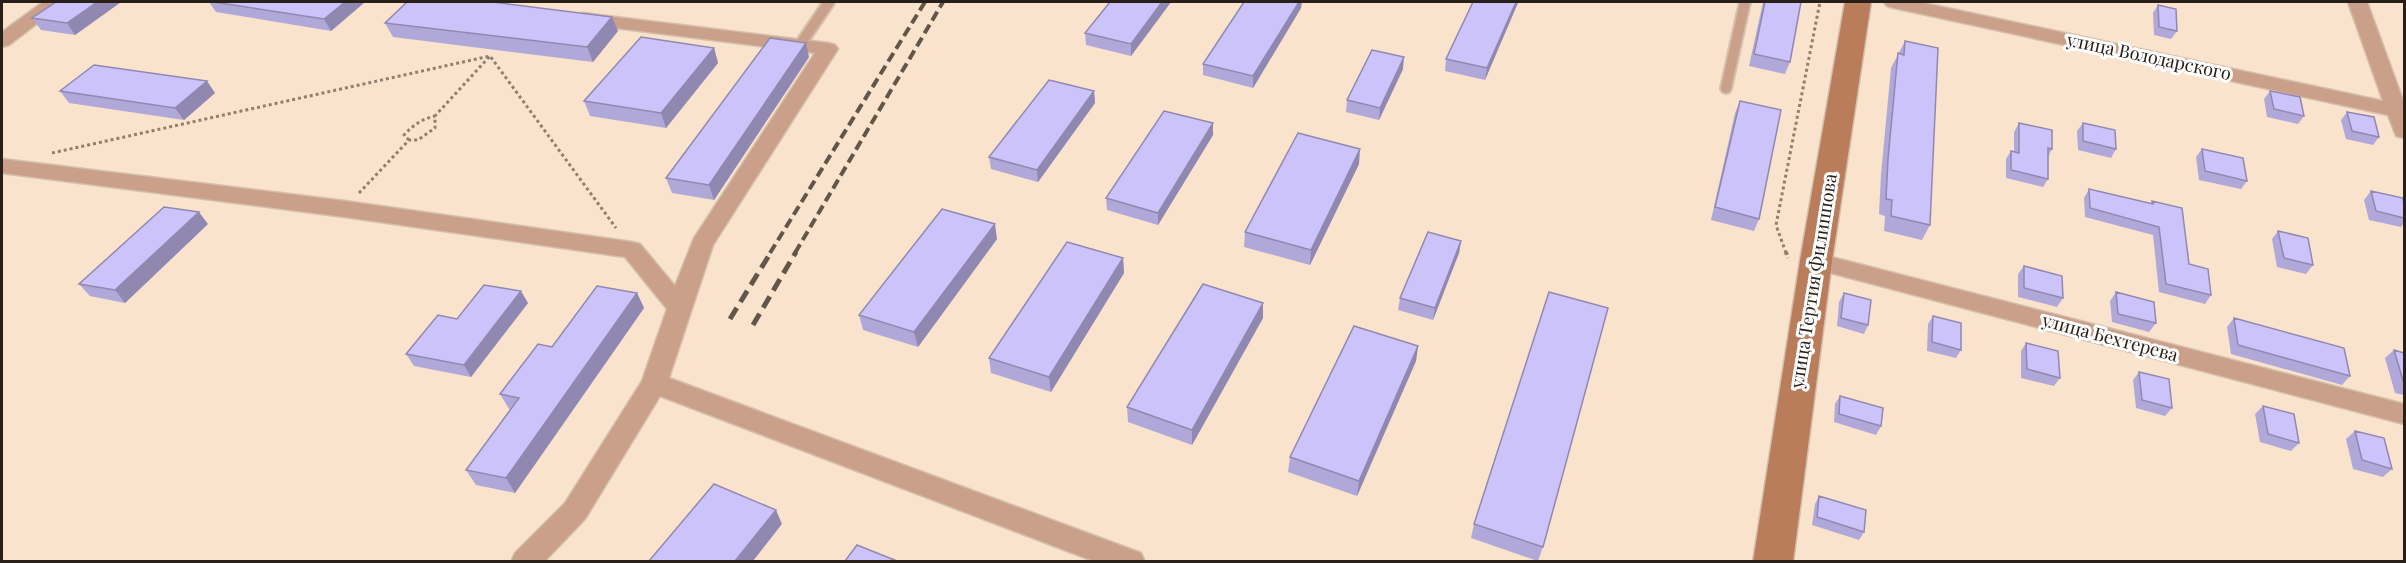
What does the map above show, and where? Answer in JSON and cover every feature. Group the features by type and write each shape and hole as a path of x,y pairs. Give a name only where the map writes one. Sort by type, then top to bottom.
{"street":[{"path":"2,41 55,2"},
{"name":"улица Тертия Филиппова","path":"1773,561 1804,265 1858,2"},
{"name":"улица Володарского","path":"1894,2 2401,111"},
{"path":"2358,2 2401,111 2404,131"},
{"path":"525,561 575,512 654,383 702,244 828,49 563,16"},
{"path":"2,166 345,209 632,250 680,308"},
{"name":"улица Бехтерева","path":"1804,265 2404,414"},
{"path":"654,383 1131,561"}],"lane":[{"path":"801,45 829,2"},
{"path":"1726,88 1745,2"}],"path":[{"path":"1804,265 1776,225 1820,2"},
{"path":"435,116 435,128 428,135 418,140 409,140 404,135 421,119 435,116 490,56"},
{"path":"48,154 490,56"},
{"path":"490,56 632,250"},
{"path":"345,209 409,140"}],"building":[{"path":"56,2 97,2 67,23 32,18"},
{"path":"214,2 345,2 324,19"},
{"path":"407,2 493,2 612,17 587,47 385,23"},
{"path":"1110,2 1162,2 1131,44 1085,33"},
{"path":"1244,2 1299,2 1253,76 1203,64"},
{"path":"1473,2 1516,2 1487,68 1446,59"},
{"path":"1765,2 1801,2 1790,62 1754,54"},
{"path":"2158,5 2176,9 2177,31 2159,27"},
{"path":"641,37 714,48 661,113 584,101"},
{"path":"770,38 806,43 709,185 666,178"},
{"path":"1905,41 1938,48 1930,225 1891,216 1892,200 1886,199 1898,53 1904,55"},
{"path":"1372,50 1404,57 1380,108 1347,100"},
{"path":"94,65 207,81 175,108 60,91"},
{"path":"1049,80 1094,91 1037,170 989,157"},
{"path":"2270,91 2300,97 2304,116 2274,109"},
{"path":"1740,101 1781,110 1759,219 1715,207"},
{"path":"1164,111 1213,123 1158,213 1106,198"},
{"path":"2347,112 2374,117 2379,137 2352,131"},
{"path":"2019,123 2052,130 2052,149 2048,148 2048,179 2011,170 2011,151 2019,153"},
{"path":"2083,123 2115,130 2116,149 2083,141"},
{"path":"1298,133 1360,149 1311,250 1245,232"},
{"path":"2202,149 2243,158 2247,181 2205,171"},
{"path":"2089,189 2153,204 2152,201 2182,208 2189,264 2208,269 2211,295 2166,284 2159,227 2090,208"},
{"path":"2371,191 2403,198 2404,218 2376,211"},
{"path":"164,207 199,212 115,290 79,284"},
{"path":"942,209 995,224 914,332 859,315"},
{"path":"2278,231 2308,238 2313,265 2284,258"},
{"path":"1428,232 1461,241 1435,308 1400,298"},
{"path":"1067,242 1123,258 1049,377 989,358"},
{"path":"2024,266 2062,276 2063,298 2024,288"},
{"path":"1203,284 1263,303 1192,430 1127,407"},
{"path":"484,285 521,291 464,365 406,354 438,315 457,319"},
{"path":"597,286 637,293 506,478 466,470 519,398 500,394 538,344 552,347"},
{"path":"1549,292 1608,308 1543,547 1474,524"},
{"path":"2116,292 2154,302 2156,323 2118,314"},
{"path":"1844,293 1871,300 1868,325 1841,318"},
{"path":"1933,316 1961,323 1961,350 1932,342"},
{"path":"2234,318 2344,348 2350,376 2238,345"},
{"path":"1354,326 1418,346 1359,481 1290,457"},
{"path":"2026,343 2058,351 2060,378 2027,369"},
{"path":"2394,350 2404,353 2404,384"},
{"path":"2139,372 2169,379 2172,408 2142,400"},
{"path":"1840,396 1883,408 1881,426 1839,414"},
{"path":"2263,406 2294,414 2299,443 2268,434"},
{"path":"2355,431 2384,438 2392,469 2362,460"},
{"path":"714,484 776,510 735,561 649,561"},
{"path":"1819,496 1866,510 1864,532 1817,517"},
{"path":"857,545 897,561 845,561"}],"railway":[{"path":"770,253 925,2"},
{"path":"795,253 943,2"},
{"path":"730,319 771,252"},
{"path":"753,325 796,252"}]}
